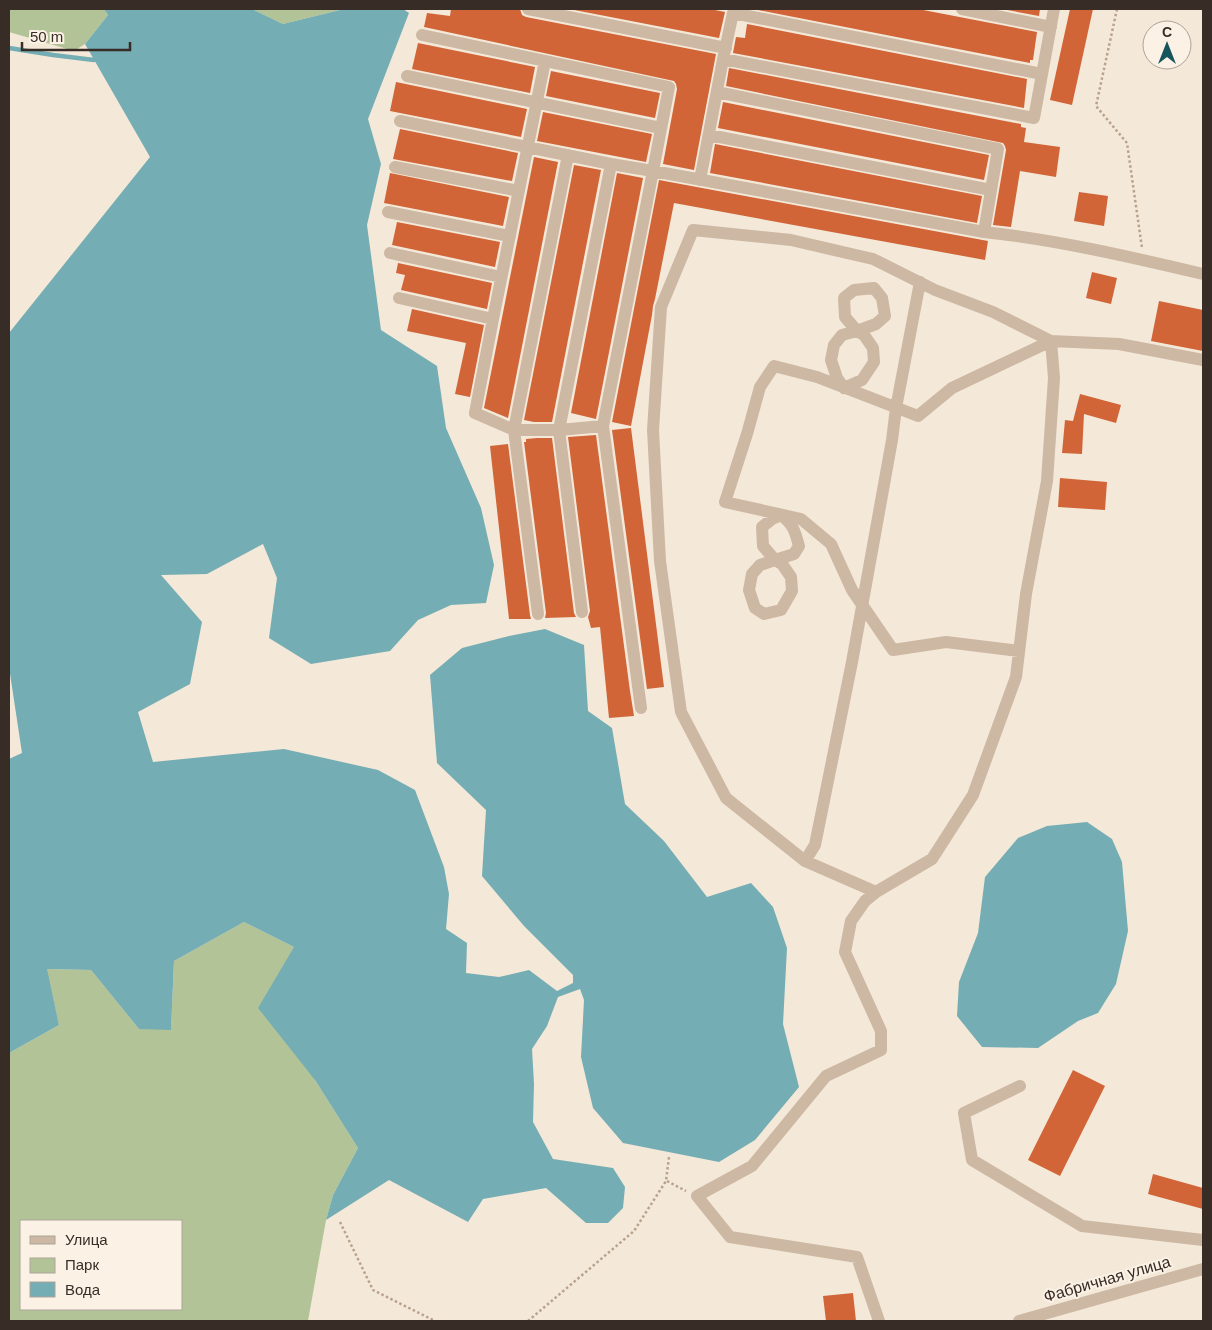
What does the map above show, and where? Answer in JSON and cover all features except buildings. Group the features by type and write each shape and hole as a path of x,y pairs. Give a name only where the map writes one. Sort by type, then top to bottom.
{"street":[{"path":"528,9 724,53 1034,118 1054,9"},
{"path":"962,9 1051,27"},
{"path":"700,180 724,53 734,11 1042,74"},
{"path":"422,35 669,87 603,426 641,708"},
{"path":"545,61 475,412 514,430 559,430 603,426"},
{"path":"407,76 661,128"},
{"path":"717,92 998,149 984,232"},
{"path":"400,121 611,164 984,232 1080,246 1203,274"},
{"path":"709,135 991,190"},
{"path":"538,614 514,430 568,155"},
{"path":"582,612 559,430 611,164"},
{"path":"395,167 519,191"},
{"path":"388,212 510,236"},
{"path":"876,892 805,861 726,798 681,712 660,561 653,430 661,307 692,230 791,240 872,259 934,290 994,312 1051,341 1119,344 1203,360"},
{"path":"390,253 501,278"},
{"path":"805,861 815,845 862,606 920,282"},
{"path":"399,298 493,319"},
{"path":"857,331 864,335 873,348 874,362 862,380 844,388 837,378 831,360 834,345 842,335 857,331"},
{"path":"1019,651 946,642 893,650 852,590 831,544 801,519 725,502 760,387 774,366 816,377 918,416 952,388 1051,341"},
{"path":"879,1321 857,1257 730,1237 696,1196 752,1166 826,1076 882,1050 881,1031 845,952 852,921 865,901 876,892 932,859 973,795 1016,677 1026,594 1047,481 1054,378 1051,341"},
{"path":"781,515 789,521 795,530 800,546 794,554 775,560 763,546 762,527 781,515"},
{"path":"1020,1086 964,1114 972,1160 1082,1226 1203,1240"},
{"name":"Фабричная улица","path":"1019,1321 1203,1269"}],"path":[{"path":"1117,9 1096,106 1127,143 1144,260"},
{"path":"528,1321 634,1231 666,1181 669,1157"},
{"path":"666,1181 696,1196"},
{"path":"340,1222 373,1290 435,1321"}],"green space":[{"path":"9,9 104,9 108,15 85,44 74,51 9,32"},
{"path":"252,9 344,9 283,24"},
{"path":"244,922 294,947 315,1080 358,1148 333,1195 326,1220 308,1321 9,1321 9,1053 59,1025 46,969 91,970 139,1029 171,1029 174,961"}],"water":[{"path":"104,9 252,9 283,24 344,9 403,9 409,13 368,119 381,164 367,225 381,330 437,366 446,428 481,508 494,565 486,603 451,605 418,620 390,651 311,664 269,638 277,578 263,544 207,574 161,575 202,622 190,684 138,712 153,762 284,749 378,770 415,790 444,867 449,894 446,929 467,943 466,973 499,977 529,970 557,991 573,983 573,975 524,926 482,876 486,810 437,763 430,675 462,648 509,636 545,629 584,645 588,711 612,728 625,804 664,841 707,897 751,883 773,907 787,948 783,1024 799,1087 755,1140 719,1162 623,1143 593,1108 581,1057 584,1000 580,989 558,997 547,1026 532,1049 534,1084 533,1122 553,1159 613,1168 625,1187 623,1208 608,1223 586,1223 546,1188 483,1199 468,1222 389,1180 326,1220 333,1195 358,1148 315,1080 258,1008 294,947 244,922 174,961 171,1030 139,1029 91,970 47,969 59,1025 9,1053 9,759 22,753 9,667 9,333 150,157 85,44 108,15"},
{"path":"1087,822 1112,839 1122,862 1128,931 1116,984 1098,1013 1078,1021 1038,1048 982,1047 957,1016 959,982 978,933 985,877 1018,838 1047,826"}],"waterway":[{"path":"9,48 94,60"}]}
